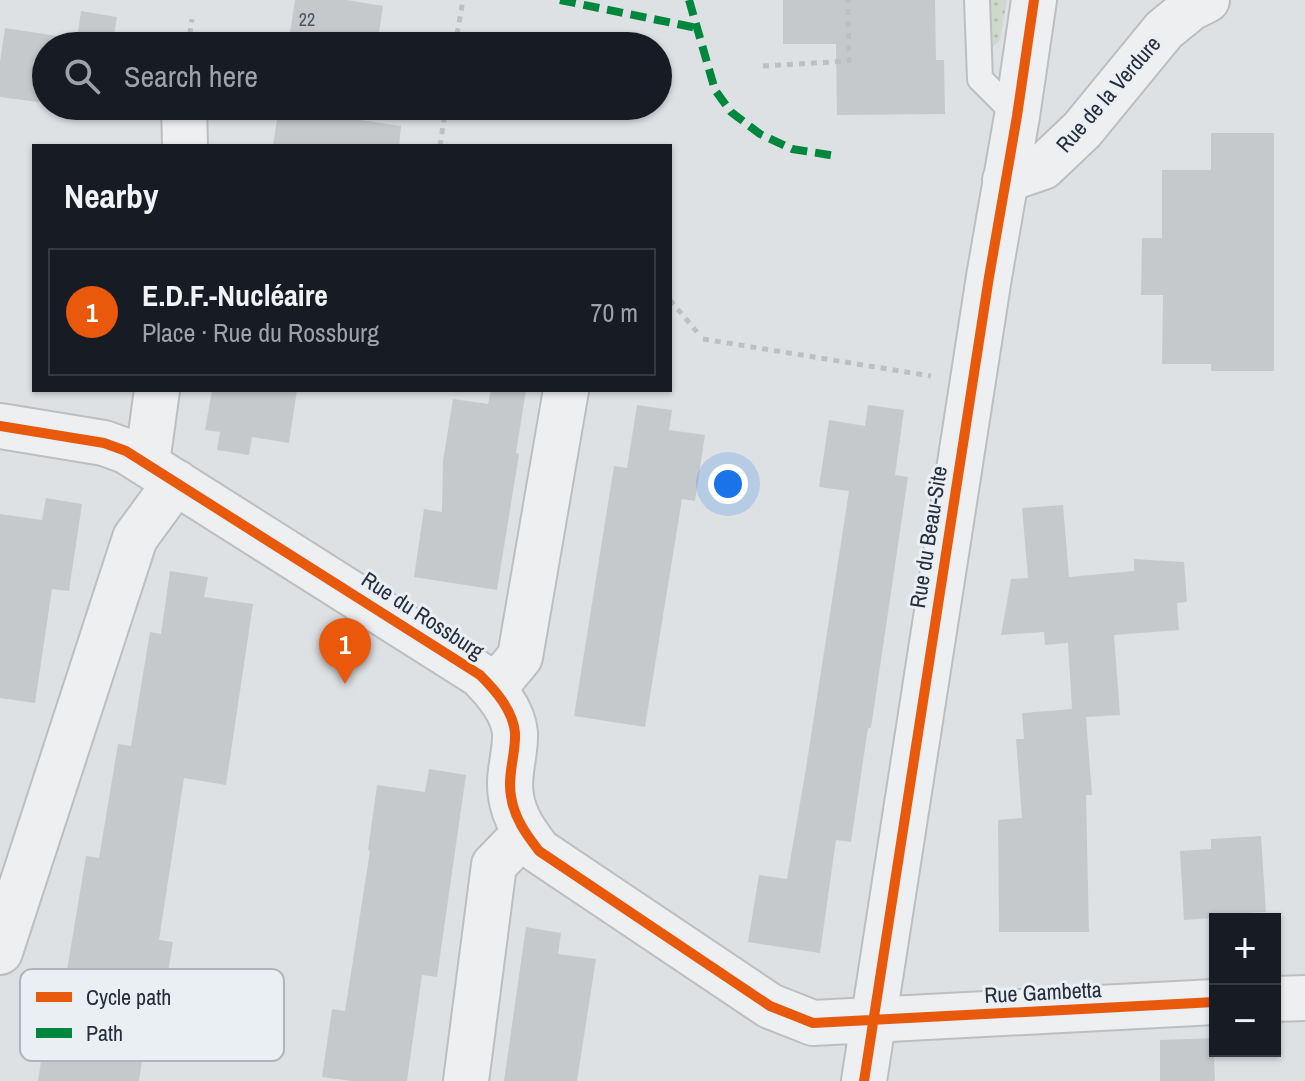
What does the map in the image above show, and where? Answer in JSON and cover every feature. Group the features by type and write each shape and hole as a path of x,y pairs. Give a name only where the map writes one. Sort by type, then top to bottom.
{"street":[{"name":"Rue du Beau-Site","path":"864,1081 1034,0"},
{"name":"Rue de la Verdure","path":"1005,180 1043,167 1082,130 1164,30 1191,8 1207,0"},
{"path":"184,120 185,144"},
{"path":"0,952 135,538 162,472 157,392"},
{"name":"Rue du Rossburg","path":"494,688 520,657 566,392"},
{"name":"Rue du Rossburg","path":"0,426 104,443 126,451 472,670 494,688 507,710 515,732 510,793 515,816 539,851 770,1006 813,1023 873,1021"},
{"path":"466,1081 494,865 525,833"},
{"path":"1281,999 1305,998"},
{"name":"Rue Gambetta","path":"873,1021 1209,1002"}],"lane":[{"path":"977,0 980,79 1017,116"}],"path":[{"path":"457,32 463,0"},
{"path":"763,66 849,61 848,0"},
{"path":"190,32 192,19"},
{"path":"440,144 444,120"},
{"path":"672,302 697,332"},
{"path":"703,339 940,377"}],"shaded area":[{"path":"989,0 1007,0 1000,40 990,49"}],"building":[{"path":"295,0 347,0 383,6 379,32 290,32"},
{"path":"783,0 935,0 936,60 944,60 945,114 837,115 836,44 783,44"},
{"path":"81,11 117,17 114,32 78,32"},
{"path":"5,28 32,32 32,101 0,97 0,62"},
{"path":"277,120 361,120 401,126 399,144 273,144"},
{"path":"1211,133 1274,133 1274,371 1211,371 1211,364 1162,364 1163,295 1141,295 1142,238 1162,238 1162,170 1211,170"},
{"path":"212,392 297,392 289,443 252,437 249,455 217,450 220,432 205,430"},
{"path":"491,392 526,392 497,590 414,577 424,509 442,512 443,461 453,399 488,404"},
{"path":"637,405 672,410 669,430 705,435 695,501 682,499 645,727 574,716 614,466 627,468"},
{"path":"868,405 904,410 895,475 908,477 851,842 836,840 820,953 748,942 759,875 787,879 849,491 819,487 829,420 865,426"},
{"path":"46,498 82,504 69,591 52,589 35,703 0,698 0,514 42,520"},
{"path":"1063,505 1069,577 1134,571 1134,559 1184,562 1187,602 1177,603 1179,630 1114,635 1120,715 1086,717 1092,795 1086,795 1089,932 999,932 998,820 1022,818 1016,739 1024,739 1022,713 1072,709 1068,643 1045,645 1044,632 1001,635 1011,579 1028,578 1022,508"},
{"path":"170,571 208,577 204,597 253,604 226,785 184,778 159,940 173,942 169,969 67,969 86,856 99,858 118,744 131,746 150,632 161,634"},
{"path":"429,769 466,775 437,977 422,975 407,1081 352,1081 322,1077 332,1009 345,1011 377,785 425,792"},
{"path":"1261,836 1266,912 1209,913 1209,918 1184,920 1180,851 1211,849 1211,839"},
{"path":"526,927 561,933 558,954 596,959 577,1081 504,1081"},
{"path":"1209,1038 1209,1057 1214,1057 1215,1081 1160,1081 1160,1040"},
{"path":"41,1061 142,1061 139,1081 38,1081"}],"marked path":[{"path":"560,0 697,28"},
{"path":"689,0 715,90 731,112 760,134 792,149 836,156"}],"cycle path":[{"path":"864,1081 1034,0"},
{"path":"0,426 104,443 126,451 480,675 511,716 515,733 510,780 513,804 521,825 539,851 770,1006 813,1023 1209,1002"}],"place":[{"name":"E.D.F.-Nucléaire","path":"345,684"}]}
